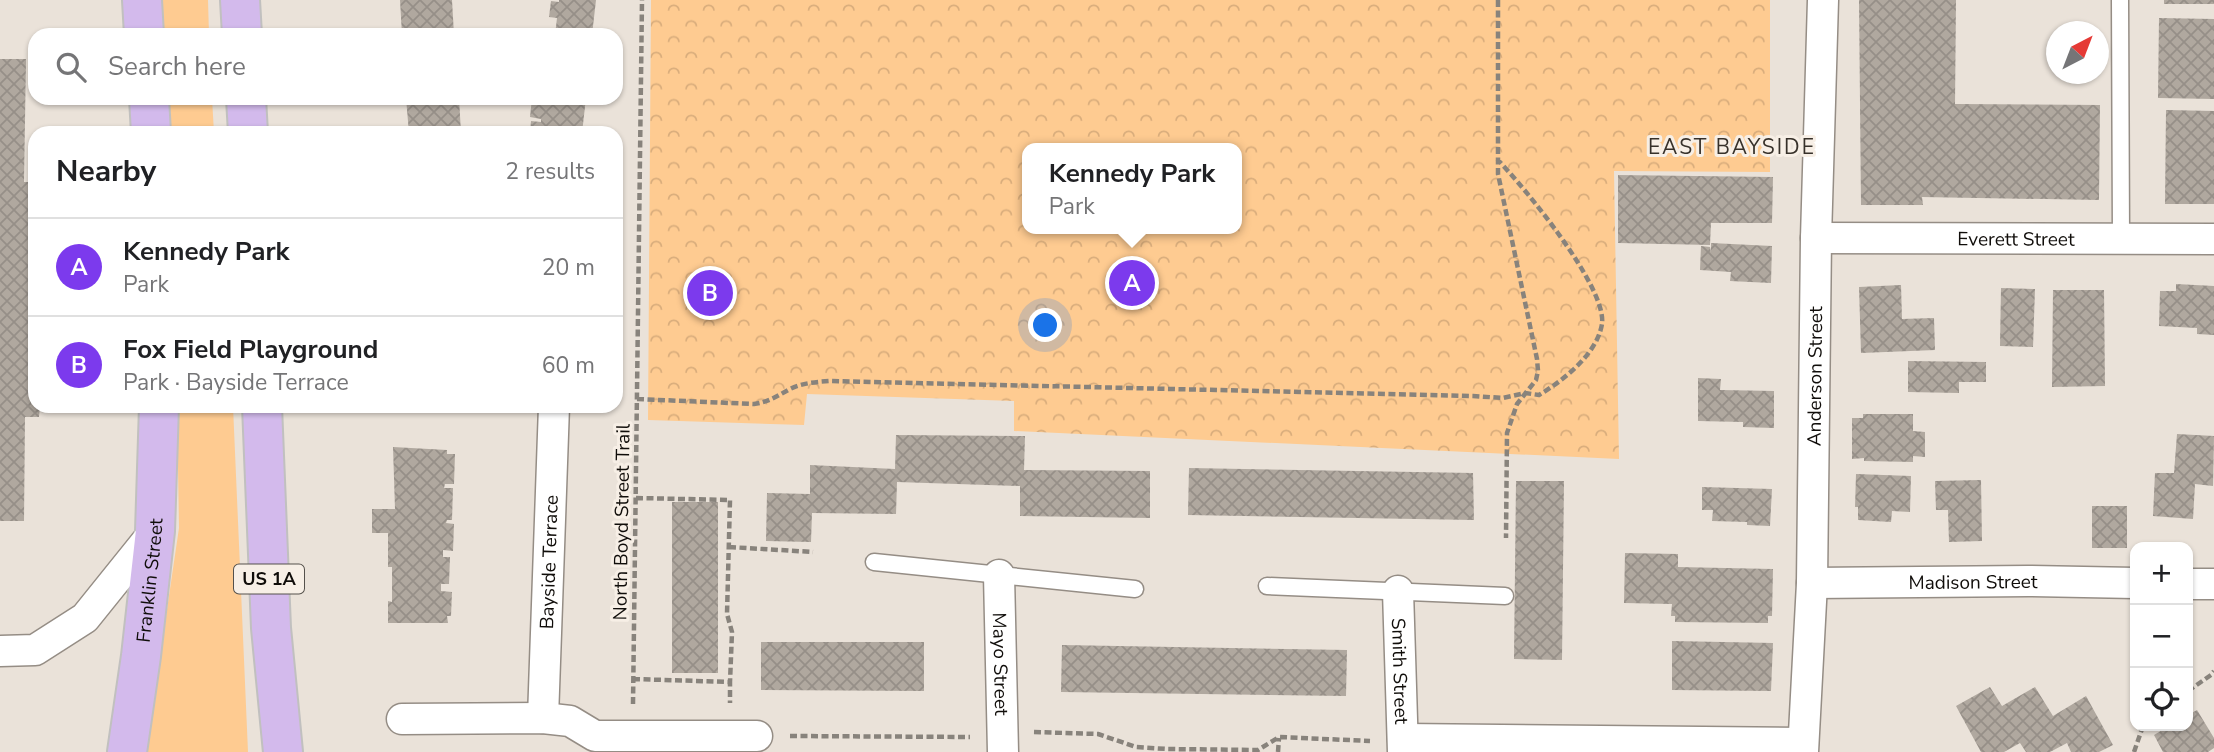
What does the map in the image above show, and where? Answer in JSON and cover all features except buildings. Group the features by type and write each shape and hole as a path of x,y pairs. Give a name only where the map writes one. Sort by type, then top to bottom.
{"main road":[{"path":"142,0 144,28"},
{"path":"240,0 242,28"},
{"path":"149,105 151,126"},
{"path":"246,105 248,126"},
{"name":"Franklin Street","path":"127,752 155,531 159,413"},
{"name":"US 1A","path":"262,413 271,628 283,752"}],"street":[{"name":"Anderson Street","path":"1803,747 1812,583 1816,237 1823,0"},
{"name":"Everett Street","path":"1816,237 2214,239"},
{"name":"Bayside Terrace","path":"543,718 554,413"},
{"path":"0,651 35,650 85,618 155,531"},
{"name":"Mayo Street","path":"999,575 1003,752"},
{"name":"Madison Street","path":"1812,583 2130,583"},
{"path":"2193,584 2214,584"},
{"name":"Smith Street","path":"1394,744 1398,591"},
{"path":"402,719 543,718 570,721 596,744 757,736"},
{"path":"1394,744 1803,747"}],"lane":[{"path":"2120,0 2120,239"},
{"path":"874,562 1135,589"},
{"path":"1268,586 1505,596"}],"path":[{"name":"North Boyd Street Trail","path":"633,709 642,0"},
{"path":"1498,0 1498,174 1538,371 1535,380 1517,404 1507,433 1506,538"},
{"path":"637,399 754,404 768,402 804,384 829,382 1503,398 1525,393 1539,394 1546,391 1588,354 1600,332 1601,312 1590,284 1544,213 1497,159"},
{"path":"636,498 730,500 727,614 732,632 730,703 741,721 757,736 971,737"},
{"path":"729,547 813,552"},
{"path":"2193,688 2214,671"},
{"path":"633,679 730,682"},
{"path":"2134,752 2141,731"},
{"path":"1034,732 1098,734 1136,747 1167,749 1258,750 1279,737 1394,744"},
{"path":"1278,752 1279,737"}],"green space":[{"path":"158,0 208,0 209,28 160,28"},
{"path":"651,0 1770,0 1770,172 1614,171 1619,459 1014,431 1014,401 807,394 804,425 648,420"},
{"path":"166,105 212,105 214,126 167,126"},
{"path":"177,413 233,413 248,752 146,752 179,528"}],"place":[{"name":"Kennedy Park","path":"1132,283"},
{"name":"Fox Field Playground","path":"710,293"}],"district":[{"name":"EAST BAYSIDE","path":"1732,147"}]}
